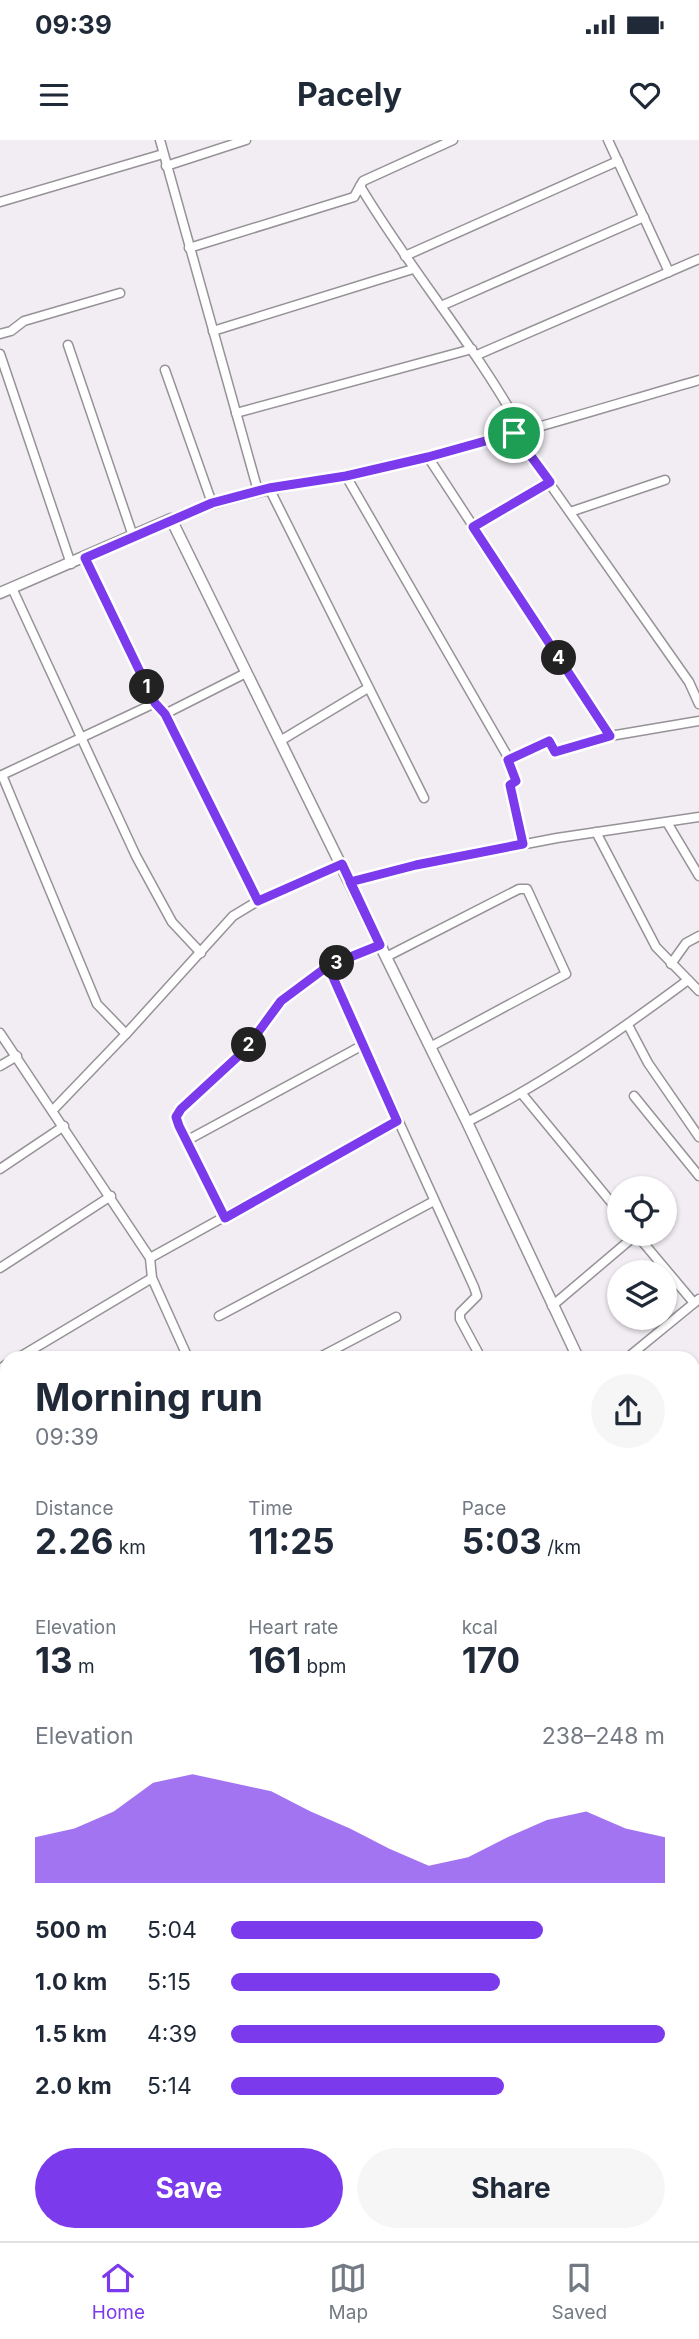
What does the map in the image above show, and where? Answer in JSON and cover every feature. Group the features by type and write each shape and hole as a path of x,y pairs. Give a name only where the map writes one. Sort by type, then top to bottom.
{"street":[{"path":"160,140 258,491"},
{"path":"166,166 246,140"},
{"path":"189,248 354,197 363,181 453,140"},
{"path":"608,140 669,271"},
{"path":"0,202 163,154"},
{"path":"405,256 618,161"},
{"path":"360,186 413,269 475,352 518,432 570,512 689,682 699,704"},
{"path":"441,306 645,217"},
{"path":"236,412 475,352 699,259"},
{"path":"213,331 413,269"},
{"path":"0,334 11,331 23,321 120,293"},
{"path":"68,345 133,536"},
{"path":"0,354 71,565"},
{"path":"165,370 212,503"},
{"path":"0,593 212,503 269,488 346,476 428,457 699,380"},
{"path":"428,457 610,736"},
{"path":"346,476 508,760 516,781 510,785 523,844"},
{"path":"570,512 665,480"},
{"path":"473,527 550,482"},
{"path":"269,488 424,798"},
{"path":"171,519 342,864 574,1351"},
{"path":"85,558 155,703 165,714 258,901"},
{"path":"12,588 136,856 172,922 201,953"},
{"path":"165,714 246,673"},
{"path":"280,741 368,688"},
{"path":"126,1034 97,1003 1,774 155,703"},
{"path":"508,760 549,741 555,752 610,736 699,721"},
{"path":"350,882 416,865 523,844 668,824 699,817"},
{"path":"668,824 699,876"},
{"path":"596,832 656,947 699,991"},
{"path":"53,1110 233,916 258,901 342,864"},
{"path":"386,957 519,889 527,888 566,974 430,1046"},
{"path":"671,964 686,943 699,936"},
{"path":"225,1218 176,1117 181,1109 245,1050 281,1001 328,966 380,945"},
{"path":"328,966 474,1287 477,1296 460,1313 460,1319 477,1351"},
{"path":"467,1122 522,1094 628,1025 688,980"},
{"path":"628,1025 648,1063 699,1137"},
{"path":"0,1033 150,1258 152,1278 182,1351"},
{"path":"186,1141 363,1045"},
{"path":"0,1066 17,1055"},
{"path":"522,1094 607,1197"},
{"path":"634,1096 699,1176"},
{"path":"150,1258 397,1121"},
{"path":"0,1169 64,1126"},
{"path":"0,1268 111,1196"},
{"path":"219,1316 434,1201"},
{"path":"552,1306 623,1246"},
{"path":"635,1351 696,1301 648,1246"},
{"path":"30,1351 152,1278"},
{"path":"331,1351 396,1317"}],"route":[{"path":"514,433 428,457 346,476 269,488 212,503 85,558 155,703 165,714 258,901 342,864 380,945 328,966 281,1001 245,1050 181,1109 176,1117 225,1218 397,1121 328,966 380,945 350,882 416,865 523,844 510,785 516,781 508,760 549,741 555,752 610,736 473,527 550,482 514,433"}]}
